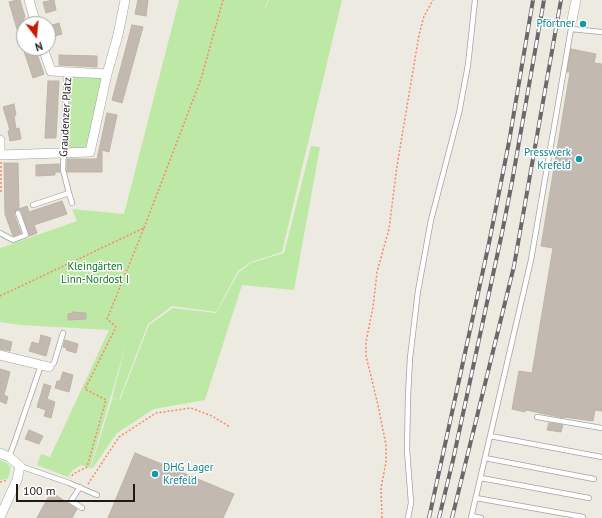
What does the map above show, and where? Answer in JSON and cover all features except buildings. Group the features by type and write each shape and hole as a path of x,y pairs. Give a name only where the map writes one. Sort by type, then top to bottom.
{"street":[{"path":"29,0 34,16"},
{"path":"0,140 0,155 90,152 107,74 118,36 125,0"},
{"path":"572,25 576,0"},
{"path":"46,56 51,71 67,72"},
{"name":"Graudenzer Platz","path":"67,72 107,74"},
{"path":"0,355 45,366"},
{"path":"0,517 17,480 20,466 4,455"}],"lane":[{"path":"408,518 411,503 407,450 408,396 410,358 418,291 431,220 459,113 468,65 475,0"},
{"path":"481,518 472,517 531,260 572,25 602,32"},
{"name":"Graudenzer Platz","path":"67,72 63,170 72,203"},
{"path":"33,205 69,193"},
{"path":"0,233 13,240 26,235 18,213"},
{"path":"4,455 15,441 45,366 54,363 63,333"},
{"path":"536,418 602,428"},
{"path":"490,436 602,457"},
{"path":"485,458 594,479"},
{"path":"20,466 85,489 97,495"},
{"path":"481,478 589,498"},
{"path":"80,488 71,501 82,508"},
{"path":"476,498 582,517"}],"path":[{"path":"69,483 73,474 87,467 106,400 85,389 116,327 107,318 144,228 201,79 223,0"},
{"path":"382,518 381,488 386,462 386,445 366,356 366,342 374,301 377,272 389,229 397,166 419,35 424,16 433,0"},
{"path":"0,155 2,192"},
{"path":"0,296 144,228"},
{"path":"85,489 119,437 156,413 191,408 212,416 230,427"}],"green space":[{"name":"Kleingärten Linn-Nordost I","path":"179,0 268,0 262,14 269,0 342,0 282,252 251,262 238,271 216,312 172,306 148,324 119,400 112,398 127,341 90,468 79,464 81,465 73,470 68,477 37,465 41,454 50,457 109,330 21,325 0,322 0,248 77,221 72,209 124,214"},
{"path":"72,77 101,78 102,81 89,146 86,148 70,148 67,146 70,80"},
{"path":"311,146 320,147 294,290 242,285 205,400 154,409 117,433 92,469 91,467 112,399 120,400 149,325 173,308 216,313 239,272 251,263 284,253"},
{"path":"0,460 7,463 11,468 8,479 0,480"}],"railway":[{"path":"429,518 489,243 509,142 533,0"},
{"path":"439,518 502,233 544,0"},
{"path":"452,518 514,266 561,0"}],"place":[{"name":"Pförtner","path":"583,24"},
{"name":"Presswerk Krefeld","path":"579,159"},
{"name":"DHG Lager Krefeld","path":"155,474"}]}
